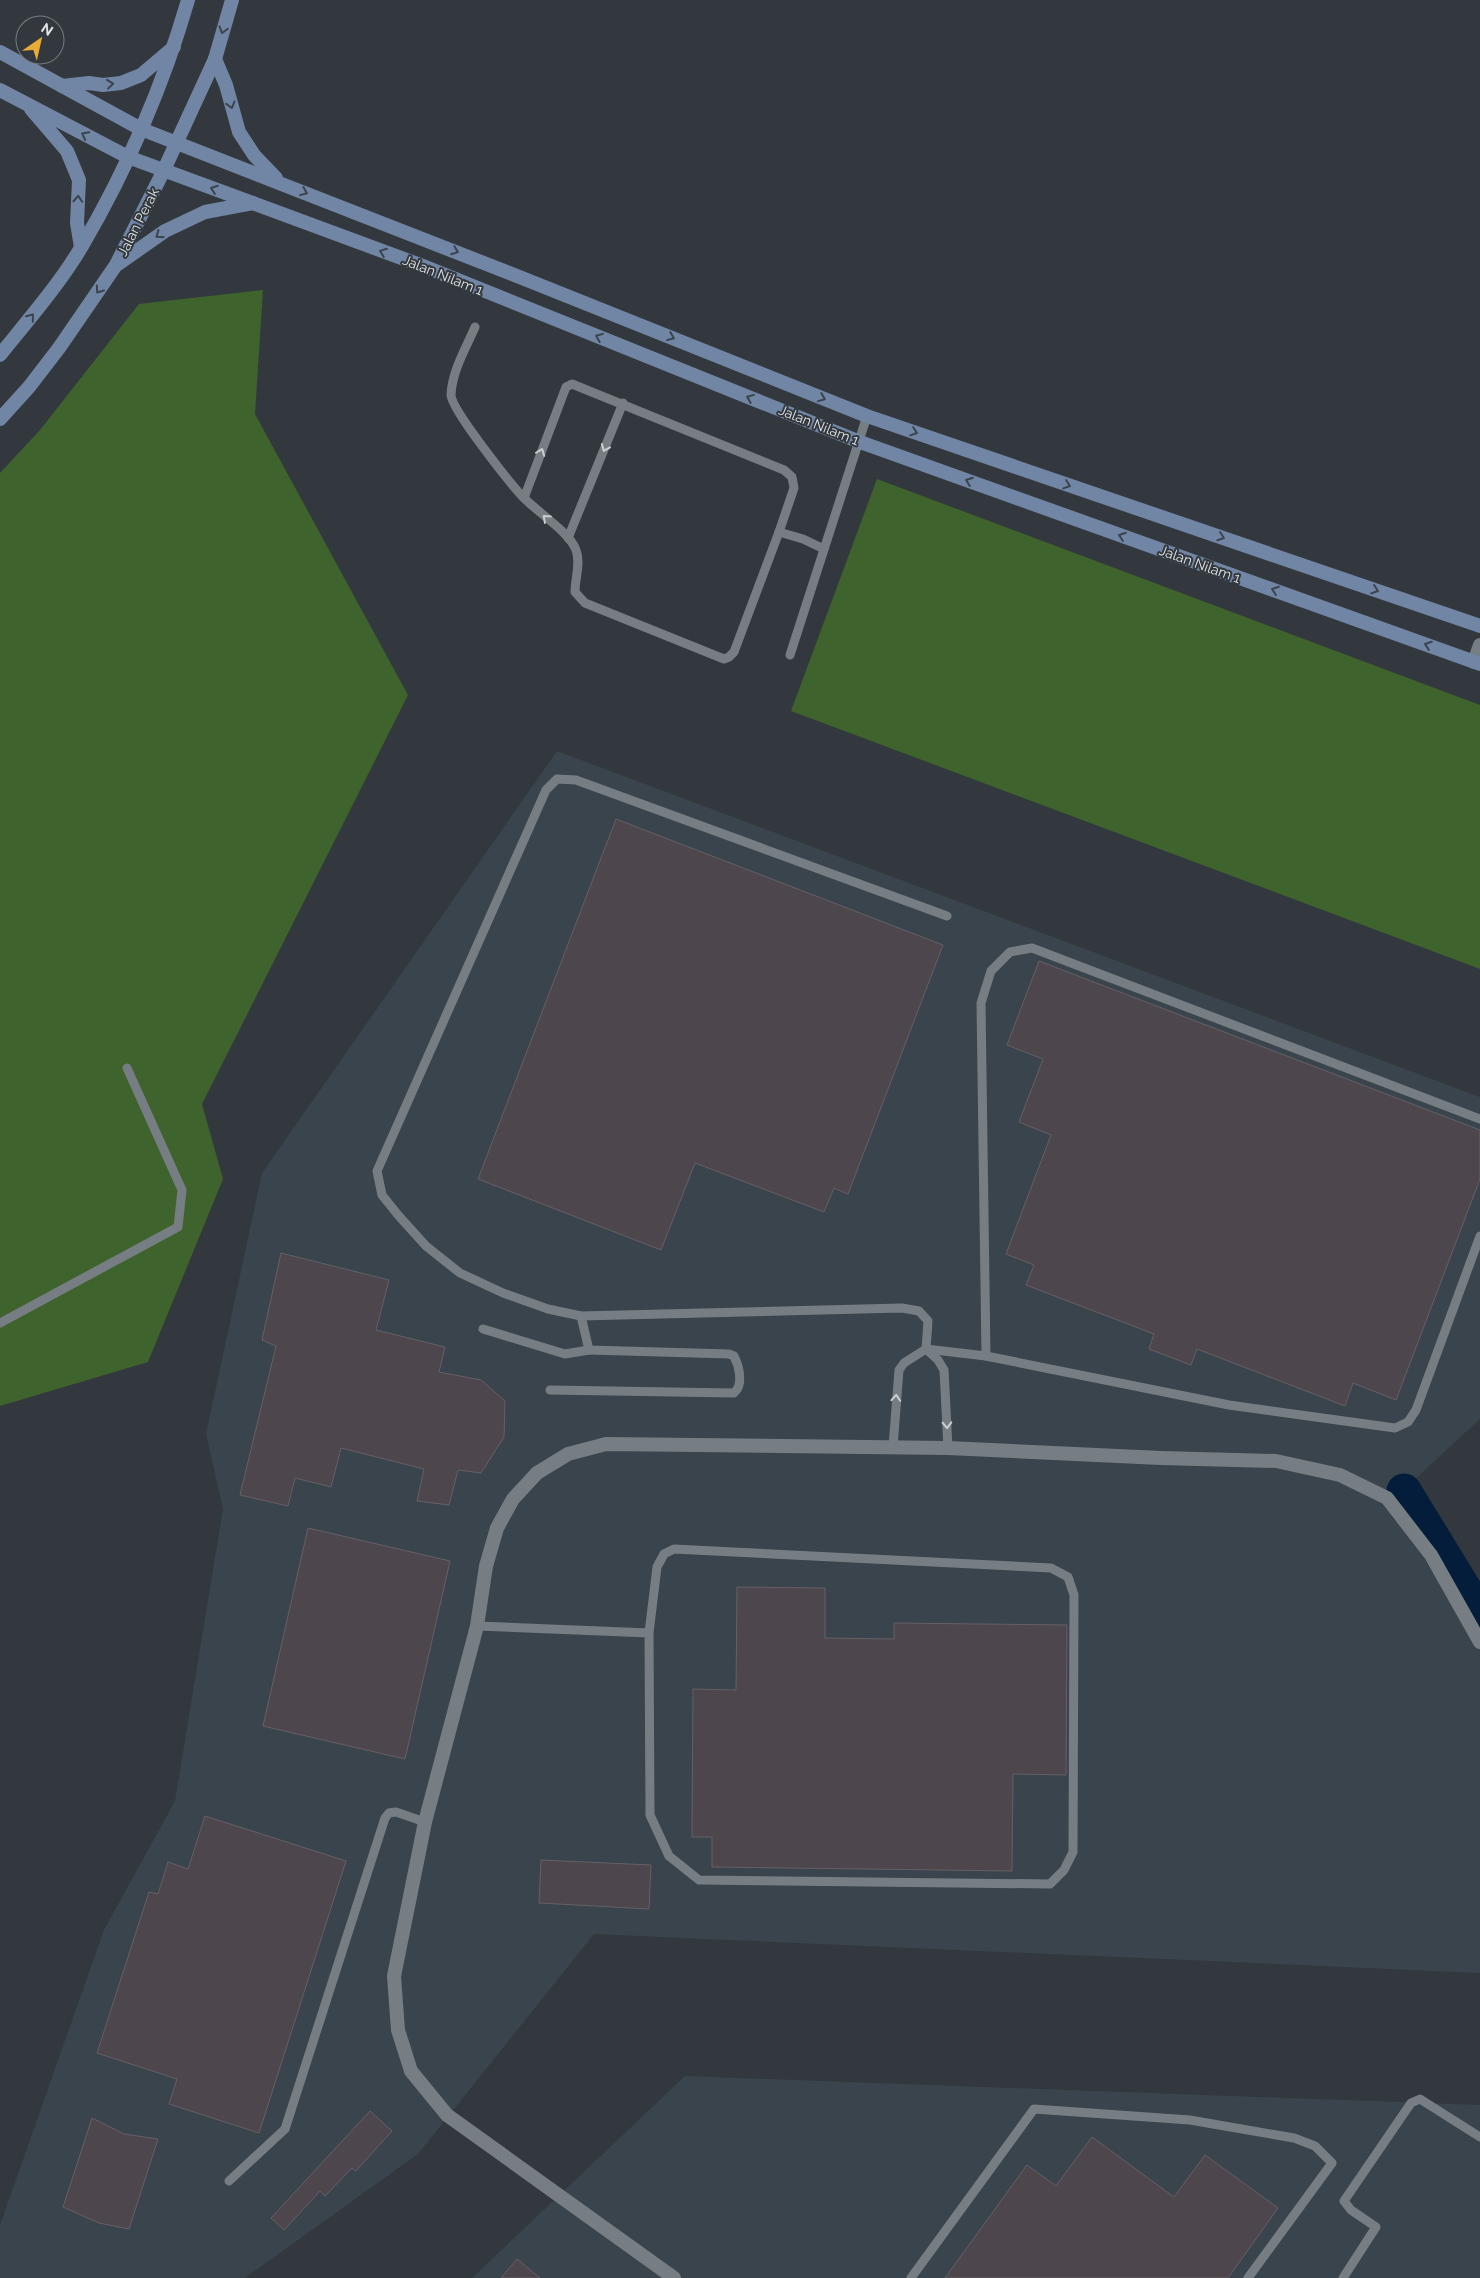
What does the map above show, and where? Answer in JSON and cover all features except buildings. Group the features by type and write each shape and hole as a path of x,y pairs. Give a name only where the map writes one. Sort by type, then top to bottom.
{"main road":[{"path":"0,355 43,301 81,247 128,157 157,96 175,46 188,0"},
{"name":"Jalan Perak","path":"0,419 29,387 59,348 116,265 177,143 215,59 232,0"},
{"path":"62,86 89,83 102,85 121,83 141,74 175,46"},
{"name":"Jalan Nilam 1","path":"0,52 141,129 280,182 867,416 1480,626"},
{"path":"215,59 226,85 239,132 254,155 280,182"},
{"name":"Jalan Nilam 1","path":"0,90 128,157 423,266 860,442 1477,663"},
{"path":"25,103 67,151 79,180 76,224 81,247"},
{"path":"116,265 165,231 205,212 254,203"}],"street":[{"path":"1477,663 1480,645"},
{"path":"674,2278 447,2115 410,2071 398,2030 394,1976 426,1822 477,1626 486,1566 497,1528 513,1499 537,1473 568,1454 606,1444 948,1448 1161,1458 1276,1461 1340,1475 1387,1498 1431,1556 1480,1642"}],"lane":[{"path":"475,327 454,376 451,397 459,415 524,498 568,538 576,549 578,559 575,592 585,603 724,659 729,657 734,652 794,488 792,478 784,470 623,403 572,384 566,387 524,498"},
{"path":"568,538 623,403"},
{"path":"790,655 867,416"},
{"path":"779,532 802,539 824,549"},
{"path":"947,916 576,780 557,779 546,790 377,1171 382,1195 426,1246 460,1273 502,1293 548,1309 581,1316 902,1308 919,1311 928,1321 926,1348 938,1360 944,1370 948,1448"},
{"path":"986,1356 981,1003 991,972 1010,952 1032,948 1480,1119"},
{"path":"0,1323 178,1227 182,1190 127,1068"},
{"path":"893,1447 899,1370 904,1363 926,1348 986,1356 1229,1405 1395,1428 1408,1422 1416,1410 1480,1236"},
{"path":"581,1316 589,1350"},
{"path":"483,1329 565,1354 589,1350 729,1354 734,1356 737,1361 740,1384 739,1389 734,1392 550,1390"},
{"path":"674,1549 1051,1568 1068,1577 1074,1595 1073,1852 1064,1870 1050,1884 699,1880 669,1856 650,1815 649,1633 657,1567 664,1554 674,1549"},
{"path":"477,1626 649,1633"},
{"path":"229,2182 285,2129 385,1818 389,1813 396,1812 426,1822"},
{"path":"1343,2278 1376,2227 1351,2210 1344,2201 1411,2103 1420,2098 1480,2137"},
{"path":"911,2278 1034,2109 1190,2120 1294,2138 1315,2146 1332,2163 1248,2278"}],"shaded area":[{"path":"557,751 1480,1097 1480,1419 1399,1494 1480,1626 1480,1973 594,1934 418,2154 245,2278 0,2278 0,2225 104,1930 175,1801 223,1509 206,1434 262,1173"},
{"path":"685,2076 1480,2105 1480,2278 472,2278"}],"green space":[{"path":"263,290 255,414 408,695 202,1104 223,1179 148,1362 0,1406 0,473 40,430 139,304"},
{"path":"877,479 1480,705 1480,969 791,711"}],"waterway":[{"path":"1404,1491 1480,1615"}]}
